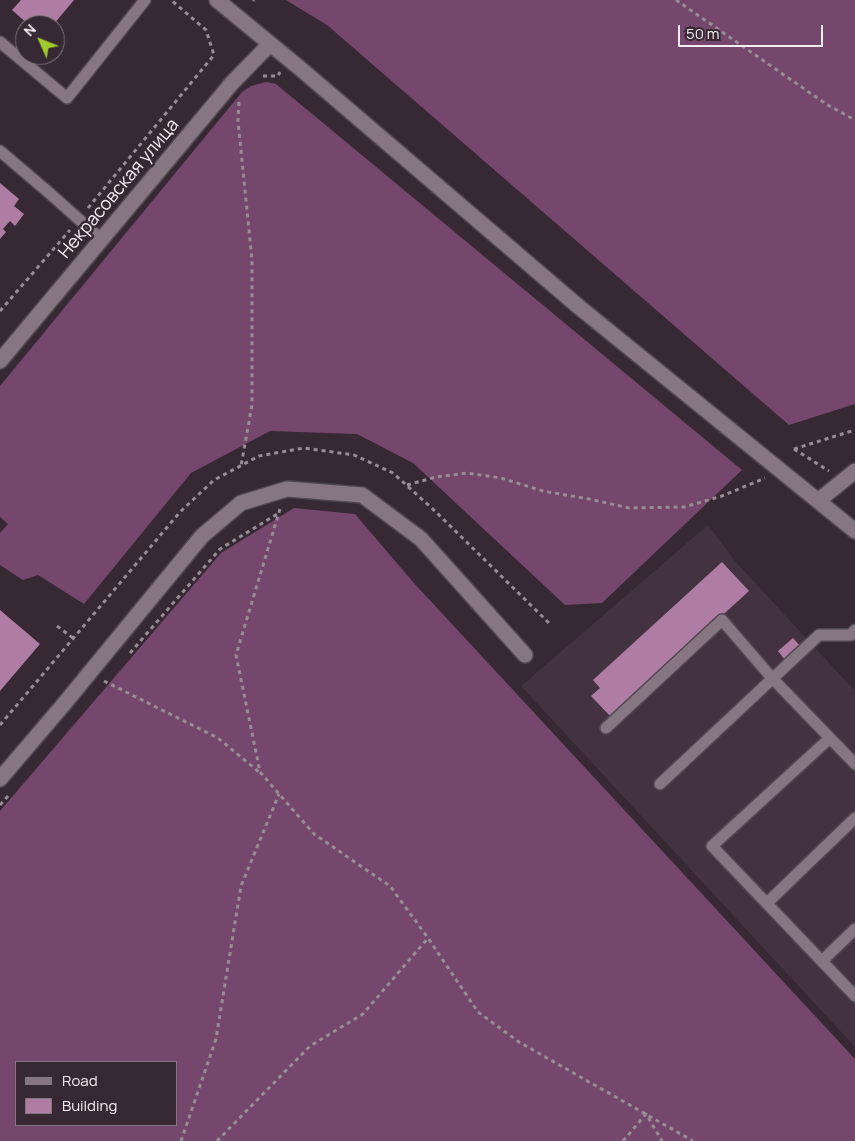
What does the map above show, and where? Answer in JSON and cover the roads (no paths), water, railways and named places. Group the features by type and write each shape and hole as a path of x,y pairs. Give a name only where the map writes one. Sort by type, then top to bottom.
{"street":[{"path":"216,0 579,307 855,531"},
{"name":"Некрасовская улица","path":"0,361 232,83 270,44"},
{"path":"818,501 855,471"},
{"path":"0,779 202,536 241,504 287,489 362,495 422,539 525,655"}],"lane":[{"path":"0,42 68,98 145,0"},
{"path":"0,152 101,239"},
{"path":"606,728 722,620 772,678 855,764"},
{"path":"660,784 819,635 850,635 855,630"},
{"path":"830,738 712,846 855,996"},
{"path":"767,903 855,818"},
{"path":"822,961 855,929"}]}
